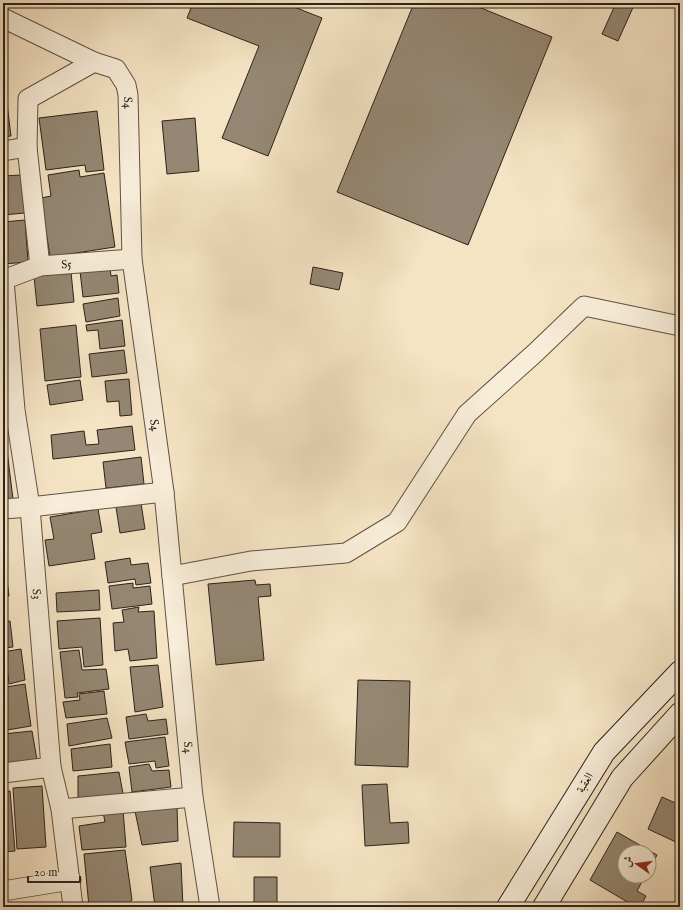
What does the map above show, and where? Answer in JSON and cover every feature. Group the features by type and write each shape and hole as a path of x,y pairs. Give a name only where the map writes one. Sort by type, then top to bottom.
{"main road":[{"name":"العقبة","path":"508,907 604,752 680,672"},
{"path":"544,907 622,778 680,714"}],"street":[{"name":"S4","path":"3,18 94,62 116,69 126,85 128,95 132,259 164,492 193,797 210,907"},
{"path":"40,266 27,147 28,99 94,62"},
{"path":"3,151 27,147"},
{"name":"S5","path":"4,280 40,266 132,259"},
{"name":"S3","path":"4,280 9,411 30,507 51,768 61,809 71,880 73,907"},
{"path":"172,576 251,561 346,553 397,522 467,414 535,354 584,306 680,326"},
{"path":"3,509 164,492"},
{"path":"3,773 51,768"},
{"path":"61,809 193,797"},
{"path":"3,891 71,880"}],"building":[{"path":"193,3 284,3 322,18 268,156 222,138 259,46 187,18"},
{"path":"414,3 469,3 552,37 468,245 337,192"},
{"path":"616,3 635,3 618,41 602,34"},
{"path":"5,88 11,136 3,137 3,89"},
{"path":"97,111 104,170 86,172 85,165 46,170 39,118"},
{"path":"195,118 199,171 167,174 162,121"},
{"path":"79,170 80,177 104,173 115,247 50,257 41,198 51,196 48,175"},
{"path":"21,175 25,213 3,215 3,176"},
{"path":"25,220 28,262 3,264 3,222"},
{"path":"313,267 343,273 339,290 310,284"},
{"path":"110,268 111,276 117,275 119,293 83,297 80,271"},
{"path":"71,272 74,302 37,306 34,276"},
{"path":"118,298 120,316 86,322 83,304"},
{"path":"122,320 125,346 100,349 98,330 87,331 86,325"},
{"path":"76,325 81,377 45,381 40,329"},
{"path":"124,350 127,373 92,377 89,354"},
{"path":"129,379 132,415 120,416 119,401 107,402 105,381"},
{"path":"80,380 83,400 50,405 47,385"},
{"path":"132,426 135,450 53,459 51,435 84,431 86,445 99,444 97,430"},
{"path":"4,427 13,499 3,501 3,428"},
{"path":"141,457 144,484 106,488 103,462"},
{"path":"141,503 145,529 120,533 116,507"},
{"path":"98,509 102,532 91,534 95,559 49,566 45,540 54,539 50,517"},
{"path":"3,519 6,546 3,546"},
{"path":"3,550 9,596 3,597"},
{"path":"130,558 131,565 148,563 151,583 136,585 135,579 108,583 105,562"},
{"path":"255,580 256,585 270,584 271,596 258,597 264,660 216,665 208,584"},
{"path":"133,583 133,588 150,586 152,604 112,609 109,586"},
{"path":"99,590 100,610 57,612 56,593"},
{"path":"139,607 138,612 154,611 157,658 130,661 128,649 115,651 113,623 124,622 122,610"},
{"path":"100,618 103,665 84,667 82,647 59,649 57,621"},
{"path":"10,621 13,647 3,648 3,622"},
{"path":"21,649 25,680 9,684 8,674 3,675 3,652"},
{"path":"79,650 82,670 106,669 109,689 77,693 78,697 65,698 60,652"},
{"path":"158,665 163,707 135,712 130,667"},
{"path":"3,678 5,678 6,687 25,684 31,726 7,730 3,705"},
{"path":"358,680 410,681 408,767 355,765"},
{"path":"104,691 107,714 66,718 63,702 80,700 79,694"},
{"path":"146,714 148,721 166,719 168,734 129,739 126,717"},
{"path":"107,718 112,738 69,746 67,724"},
{"path":"32,731 37,760 3,763 3,734"},
{"path":"165,737 169,766 156,768 155,761 129,764 125,742"},
{"path":"110,744 112,767 73,771 71,749"},
{"path":"149,764 152,771 169,770 171,787 132,792 129,767"},
{"path":"119,772 124,799 78,801 78,776"},
{"path":"387,784 390,823 408,822 409,843 365,846 362,785"},
{"path":"42,786 46,847 17,849 13,788"},
{"path":"10,791 15,851 3,852 3,792"},
{"path":"662,797 680,805 680,844 648,829"},
{"path":"177,805 178,841 142,845 135,811"},
{"path":"123,810 126,847 82,850 79,826 105,822 103,812"},
{"path":"234,822 280,823 280,857 233,857"},
{"path":"617,832 638,844 617,844 617,884 641,884 637,891 646,896 640,907 636,907 590,880"},
{"path":"125,850 132,900 126,907 89,907 84,854"},
{"path":"181,863 183,907 155,907 150,867"},
{"path":"254,877 277,877 277,906 254,906"}]}
